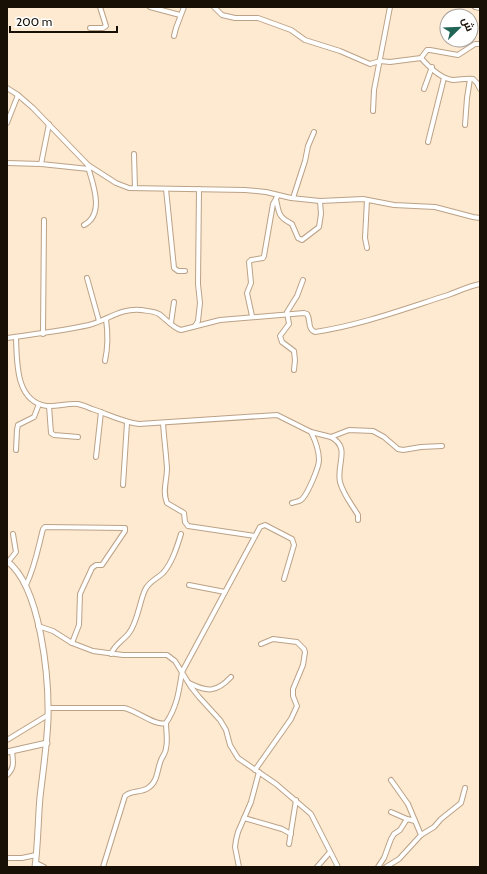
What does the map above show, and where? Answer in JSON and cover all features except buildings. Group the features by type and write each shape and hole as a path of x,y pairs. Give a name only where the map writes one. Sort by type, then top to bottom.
{"street":[{"path":"90,28 103,28 106,26 100,7"},
{"path":"150,7 180,15"},
{"path":"174,36 184,7"},
{"path":"214,7 222,15 235,18 258,18 292,30 305,40 353,55 370,64 380,61 390,62 421,58 427,50 458,55 475,44 480,44"},
{"path":"374,110 374,90 390,7"},
{"path":"475,7 480,8"},
{"path":"421,58 432,67 434,71 444,78 454,80 476,80 480,89"},
{"path":"424,90 432,67"},
{"path":"428,142 444,78"},
{"path":"465,125 470,79"},
{"path":"7,88 18,94 49,124 88,167 122,186 135,188 245,190 277,197 320,201 367,200 394,205 435,207 474,218 480,218"},
{"path":"7,122 18,94"},
{"path":"41,164 49,124"},
{"path":"293,198 305,161 308,146 314,132"},
{"path":"134,154 135,188"},
{"path":"7,163 88,167"},
{"path":"84,225 90,222 96,207 88,167"},
{"path":"166,189 174,268 178,271 185,271"},
{"path":"195,326 198,321 200,303 198,284 199,189"},
{"path":"277,197 279,214 285,221 292,224 298,238 302,240 319,227 321,214 320,201"},
{"path":"252,316 247,293 251,283 249,262 251,260 263,258 264,256 272,210 277,197"},
{"path":"367,200 365,238 367,248"},
{"path":"43,334 44,220"},
{"path":"87,278 99,322"},
{"path":"294,370 296,360 294,351 286,346 280,339 280,336 289,324 288,309 297,296 303,280"},
{"path":"7,338 43,334 90,325 124,311 139,310 150,311 158,314 171,323 176,329 181,330 220,320 252,316 263,317 288,314 307,314 309,316 312,331 324,331 387,315 451,294 470,285 480,284"},
{"path":"171,323 174,302"},
{"path":"106,319 108,330 106,361"},
{"path":"16,337 18,375 20,382 31,399 39,404 49,406 78,404 127,423 143,424 277,415 311,432 330,437 340,444 342,456 340,483 358,515 358,520"},
{"path":"16,450 18,425 34,417 39,404"},
{"path":"49,406 51,433 54,435 78,437"},
{"path":"96,458 101,412"},
{"path":"124,485 127,423"},
{"path":"163,423 167,469 165,493 167,503 184,513 185,522 188,526 255,536"},
{"path":"330,437 349,430 373,431 384,437 398,449 403,450 429,446 442,446"},
{"path":"292,503 302,500 318,466 319,459 317,448 311,432"},
{"path":"103,867 125,796 130,792 147,789 156,778 160,760 166,751 167,746 166,723 176,706 179,697 182,672 260,527 265,525 292,539 294,545 284,579"},
{"path":"26,585 30,577 43,529 45,527 125,528 125,531 102,565 92,568 80,594 79,625 72,643"},
{"path":"13,534 16,552 8,561 20,574 30,593 45,661 48,708 47,743 35,865 44,867"},
{"path":"111,654 116,644 129,634 145,590 149,583 162,574 166,569 181,534"},
{"path":"189,585 225,592"},
{"path":"38,626 59,634 72,643 93,651 111,654 167,656 175,661 198,697 220,720 226,730 230,745 238,758 271,780 306,808 314,819 338,867"},
{"path":"255,770 291,719 296,709 297,706 293,696 293,690 303,665 305,652 301,645 297,642 273,639 262,644"},
{"path":"188,683 198,688 214,690 220,687 230,677"},
{"path":"48,708 124,708 159,724 166,723"},
{"path":"7,740 48,715"},
{"path":"7,775 11,772 13,767 9,752 47,743"},
{"path":"239,867 235,847 236,840 251,802 259,772"},
{"path":"391,780 408,804 421,835"},
{"path":"386,867 400,859 421,835 434,827 441,819 461,803 465,788"},
{"path":"289,844 296,800"},
{"path":"391,812 407,819 415,820"},
{"path":"244,818 282,829 291,834"},
{"path":"378,867 384,858 394,834 400,830 407,819"},
{"path":"317,867 330,852"},
{"path":"7,858 22,858 36,855"}]}
